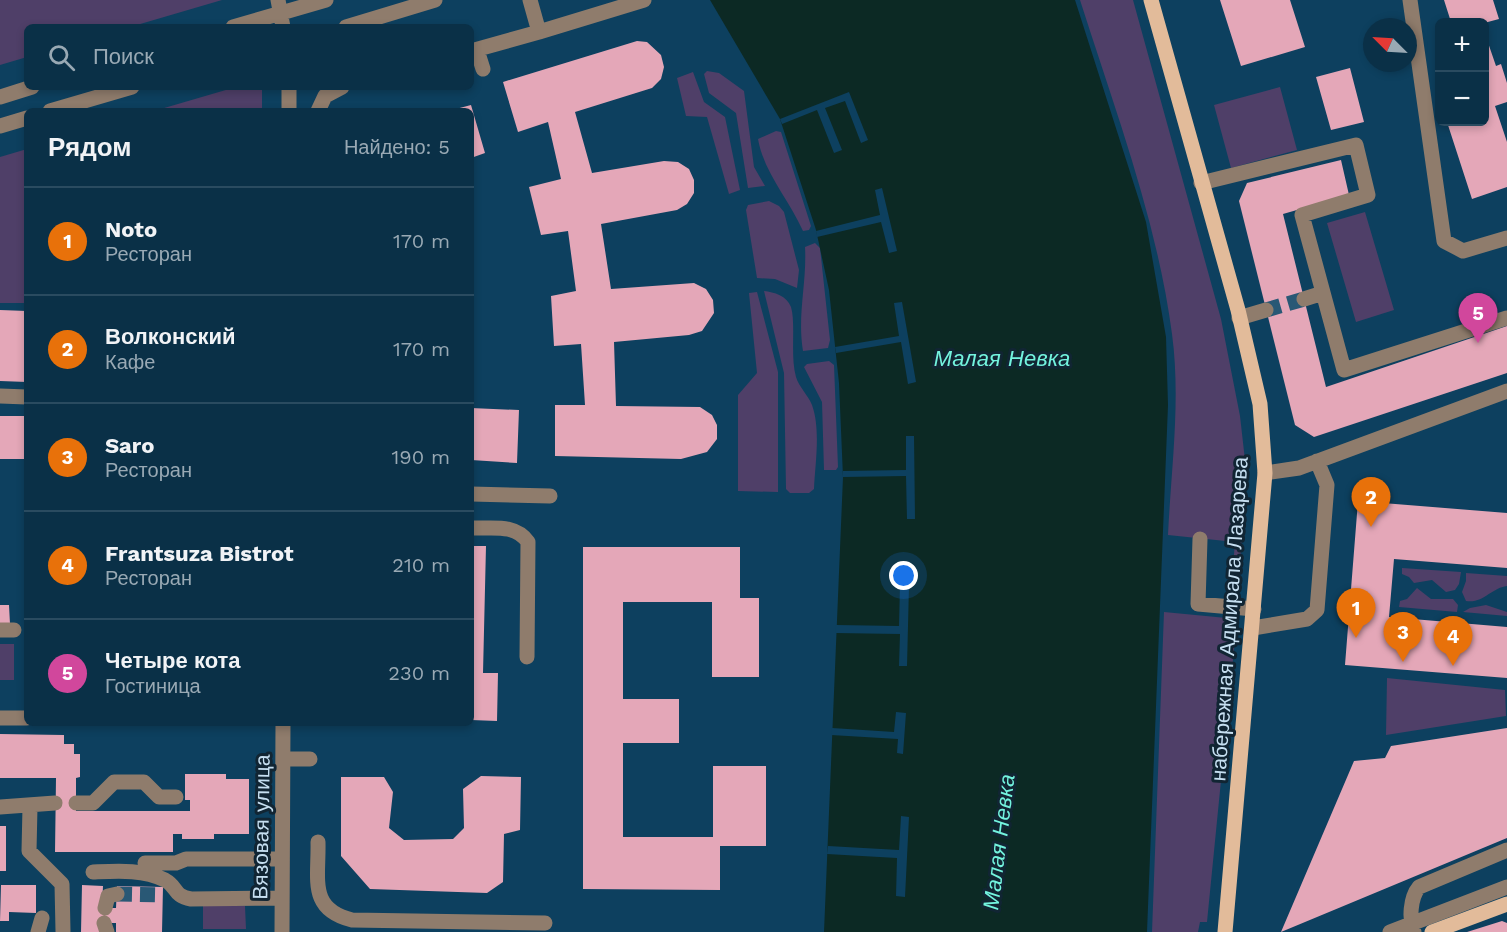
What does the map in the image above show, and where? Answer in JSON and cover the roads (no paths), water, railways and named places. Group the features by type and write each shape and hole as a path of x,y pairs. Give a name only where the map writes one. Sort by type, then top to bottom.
{"main road":[{"name":"набережная Адмирала Лазарева","path":"1151,0 1239,318 1260,404 1265,473 1225,931"},
{"path":"1432,932 1507,904"}],"street":[{"path":"243,24 326,0"},
{"path":"356,24 435,0"},
{"path":"530,0 539,32"},
{"path":"483,69 474,50 645,0"},
{"path":"1410,0 1444,242 1463,251 1507,238"},
{"path":"0,96 24,89"},
{"path":"60,108 122,90"},
{"path":"289,90 289,108"},
{"path":"319,108 325,96 336,90"},
{"path":"0,126 24,119"},
{"path":"1201,183 1356,144 1368,195 1302,215 1344,370 1507,318"},
{"path":"1304,299 1323,293"},
{"path":"1239,318 1266,310"},
{"path":"1265,473 1290,471 1507,391"},
{"path":"0,396 24,397"},
{"path":"1252,628 1306,619 1317,610 1327,485 1317,461"},
{"path":"474,494 550,496"},
{"path":"474,528 513,530 523,534 528,542 526,657"},
{"path":"1200,539 1198,604 1254,609"},
{"path":"0,718 24,718"},
{"name":"Вязовая улица","path":"282,932 283,726"},
{"path":"283,759 310,759"},
{"path":"76,803 93,803 114,782 144,782 159,797 176,797"},
{"path":"0,807 55,804"},
{"path":"30,807 29,851 62,884 63,931"},
{"path":"318,842 319,896 325,908 336,916 375,926 545,921"},
{"path":"1413,929 1414,895 1419,887 1507,850"},
{"path":"145,863 176,863 186,859 282,859"},
{"path":"93,872 132,871 164,880 180,897"},
{"path":"1390,932 1413,929 1507,887"},
{"path":"105,921 108,896 117,894"},
{"path":"163,895 281,898"}],"water":[{"name":"Малая Невка","path":"710,0 1075,0 1146,222 1166,337 1168,405 1147,932 824,932 843,477 839,383 829,290 816,230 780,119"}],"tunnel":[{"path":"1266,310 1304,299"},
{"path":"117,894 163,895"}],"place":[{"name":"Четыре кота","path":"1478,343"},
{"name":"Волконский","path":"1371,527"},
{"name":"Noto","path":"1356,638"},
{"name":"Saro","path":"1403,662"},
{"name":"Frantsuza Bistrot","path":"1453,666"}]}
